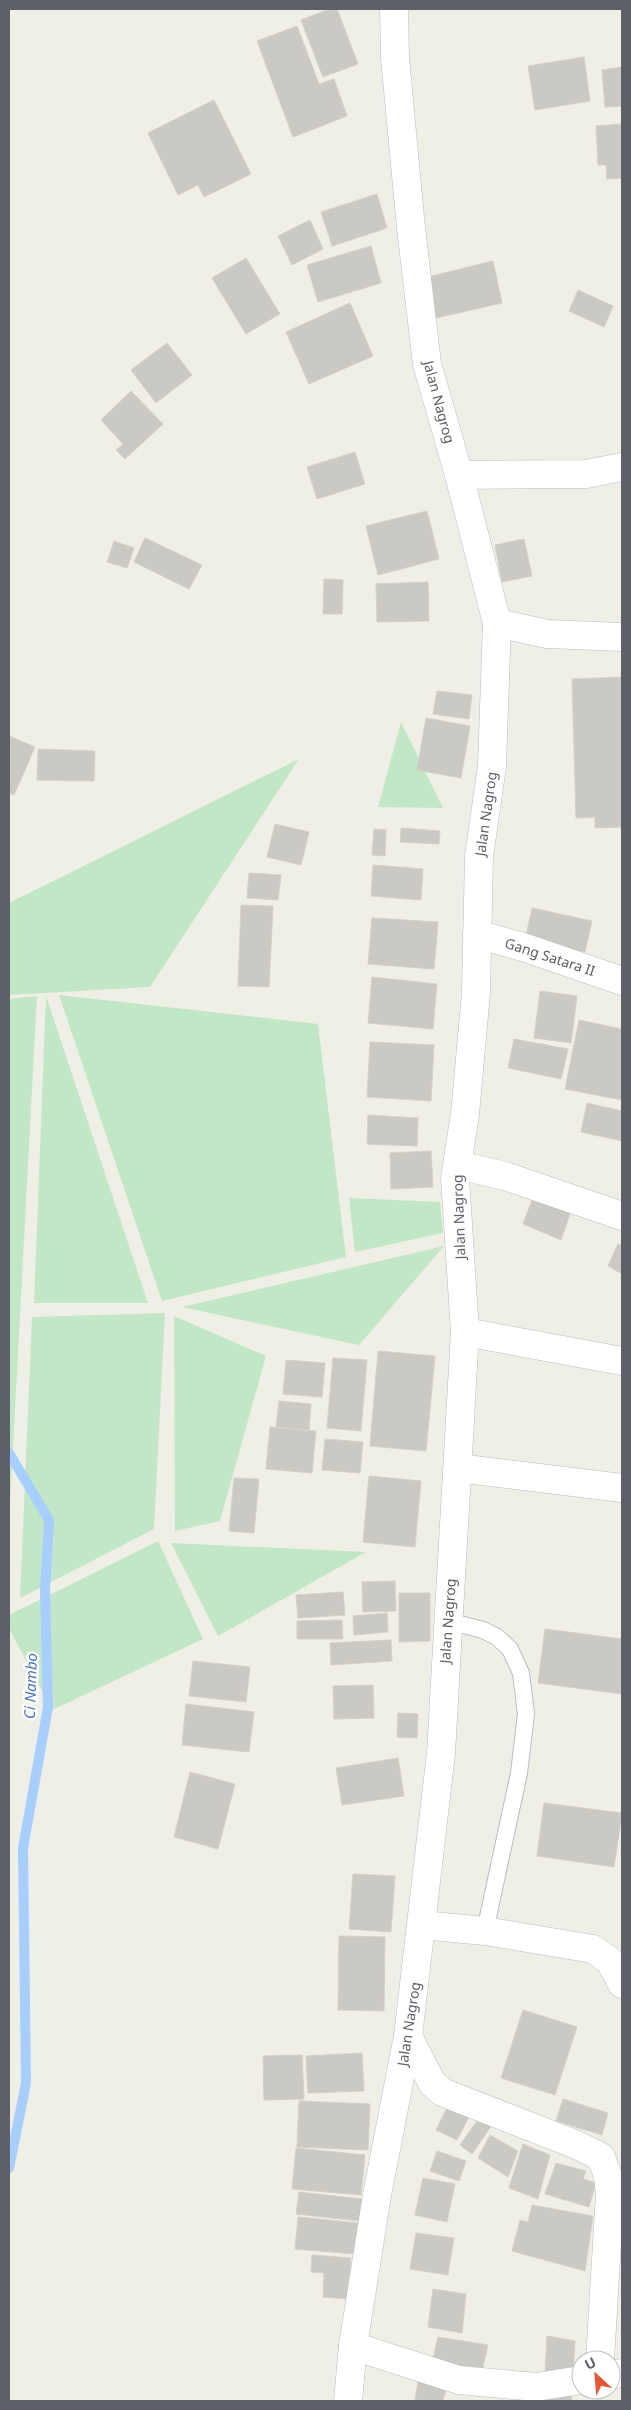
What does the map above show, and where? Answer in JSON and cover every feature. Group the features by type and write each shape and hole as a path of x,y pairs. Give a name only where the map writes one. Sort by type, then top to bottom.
{"street":[{"name":"Jalan Nagrog","path":"348,2401 352,2346 377,2195 408,2036 441,1753 465,1332 456,1178 466,1114 476,993 479,856 492,766 497,623 459,475 427,364 410,228 395,58 394,9"},
{"path":"459,475 586,474 622,467"},
{"path":"497,623 547,634 622,637"},
{"name":"Gang Satara II","path":"477,934 526,948 622,981"},
{"path":"458,1165 505,1176 622,1216"},
{"path":"465,1332 622,1362"},
{"path":"458,1468 622,1488"},
{"path":"422,1925 485,1932 593,1949 610,1961 622,1984"},
{"path":"408,2036 432,2083 442,2092 601,2157 608,2176 610,2193 601,2350"},
{"path":"352,2346 459,2380 536,2387 571,2382"}],"lane":[{"path":"448,1621 483,1630 497,1636 510,1649 521,1673 525,1706 519,1773 485,1932"}],"green space":[{"path":"401,722 443,808 378,807"},
{"path":"299,759 150,987 9,995 9,903"},
{"path":"59,995 318,1024 346,1257 162,1301"},
{"path":"37,996 9,1522 9,999"},
{"path":"46,996 148,1303 34,1303"},
{"path":"349,1198 440,1202 443,1233 355,1252"},
{"path":"444,1246 359,1345 182,1307"},
{"path":"165,1313 154,1529 20,1598 32,1317"},
{"path":"174,1316 266,1356 220,1521 175,1531"},
{"path":"158,1541 203,1639 52,1710 9,1628 9,1615"},
{"path":"171,1543 366,1552 218,1636"}],"building":[{"path":"329,9 337,9 358,64 323,77 301,20"},
{"path":"297,26 319,84 334,79 347,116 293,137 257,41"},
{"path":"584,57 590,101 535,110 528,66"},
{"path":"622,67 622,106 605,107 602,70"},
{"path":"214,100 251,174 204,197 198,185 178,195 148,133"},
{"path":"622,124 622,178 607,179 606,165 598,165 596,126"},
{"path":"377,194 387,228 332,246 321,212"},
{"path":"310,220 323,249 292,265 278,236"},
{"path":"371,246 381,283 318,302 307,265"},
{"path":"246,258 280,314 246,334 212,278"},
{"path":"493,261 502,303 436,318 427,277"},
{"path":"578,290 613,306 604,327 569,311"},
{"path":"350,303 373,356 309,384 286,332"},
{"path":"167,343 192,375 156,403 131,370"},
{"path":"131,391 163,424 125,459 116,450 123,444 101,420"},
{"path":"355,452 365,484 317,499 307,467"},
{"path":"427,511 439,559 378,575 366,526"},
{"path":"145,538 202,565 189,589 134,562"},
{"path":"524,539 532,576 502,582 495,545"},
{"path":"114,541 134,548 127,568 107,562"},
{"path":"324,579 343,580 342,614 323,614"},
{"path":"428,582 429,621 377,622 376,584"},
{"path":"622,677 622,827 595,828 595,817 576,818 572,679"},
{"path":"437,691 472,695 469,719 433,714"},
{"path":"426,718 470,726 461,778 417,770"},
{"path":"9,736 35,747 14,795 9,793"},
{"path":"38,749 95,751 94,781 37,780"},
{"path":"275,824 309,832 301,865 267,857"},
{"path":"401,828 440,831 439,844 400,842"},
{"path":"374,829 386,830 385,856 372,855"},
{"path":"373,865 423,869 421,900 371,896"},
{"path":"249,873 281,875 278,900 247,898"},
{"path":"241,905 273,906 269,987 238,986"},
{"path":"532,908 592,921 585,952 525,940"},
{"path":"372,918 438,922 434,969 368,964"},
{"path":"372,977 437,984 433,1029 368,1023"},
{"path":"540,991 577,996 571,1043 534,1038"},
{"path":"579,1020 622,1029 622,1100 565,1089"},
{"path":"514,1039 568,1049 561,1079 508,1068"},
{"path":"370,1042 434,1045 431,1101 367,1097"},
{"path":"587,1103 622,1111 622,1141 581,1132"},
{"path":"368,1115 418,1118 417,1146 367,1144"},
{"path":"431,1151 433,1187 391,1189 390,1153"},
{"path":"534,1195 571,1211 561,1240 523,1224"},
{"path":"618,1244 622,1246 622,1274 608,1266"},
{"path":"378,1351 435,1356 426,1451 370,1446"},
{"path":"333,1358 367,1360 361,1431 327,1428"},
{"path":"286,1360 325,1363 322,1397 283,1394"},
{"path":"279,1401 311,1404 309,1430 276,1427"},
{"path":"270,1427 316,1431 312,1473 266,1469"},
{"path":"325,1439 363,1442 360,1473 322,1470"},
{"path":"369,1476 421,1481 415,1547 363,1542"},
{"path":"234,1478 259,1479 254,1533 229,1531"},
{"path":"395,1581 396,1611 363,1612 362,1582"},
{"path":"343,1592 345,1615 298,1618 296,1595"},
{"path":"399,1593 430,1593 430,1641 399,1642"},
{"path":"387,1613 388,1632 354,1635 353,1616"},
{"path":"342,1620 343,1639 297,1639 297,1621"},
{"path":"545,1629 622,1639 622,1694 538,1683"},
{"path":"391,1640 392,1661 331,1665 330,1643"},
{"path":"193,1661 250,1667 246,1702 189,1696"},
{"path":"373,1685 374,1718 334,1719 333,1686"},
{"path":"186,1704 254,1712 249,1752 182,1745"},
{"path":"398,1713 418,1714 417,1738 397,1737"},
{"path":"398,1758 404,1796 342,1805 336,1768"},
{"path":"190,1772 235,1784 218,1849 174,1837"},
{"path":"544,1803 622,1813 614,1867 537,1856"},
{"path":"353,1874 395,1876 391,1932 349,1929"},
{"path":"339,1936 385,1937 384,2011 338,2010"},
{"path":"523,2010 577,2027 555,2095 501,2078"},
{"path":"362,2053 364,2091 308,2093 306,2056"},
{"path":"302,2055 304,2099 264,2100 263,2056"},
{"path":"563,2099 608,2113 602,2135 556,2121"},
{"path":"299,2101 370,2104 368,2150 297,2147"},
{"path":"450,2102 471,2113 457,2140 436,2130"},
{"path":"482,2114 494,2122 472,2154 460,2145"},
{"path":"490,2135 518,2151 508,2177 478,2158"},
{"path":"523,2144 550,2155 538,2199 509,2188"},
{"path":"296,2148 365,2155 361,2195 292,2189"},
{"path":"437,2151 466,2161 459,2181 430,2171"},
{"path":"556,2163 586,2171 583,2179 596,2183 589,2207 545,2194"},
{"path":"423,2178 455,2184 447,2222 415,2215"},
{"path":"299,2192 362,2199 359,2221 296,2214"},
{"path":"532,2205 593,2216 585,2271 512,2251 520,2220 528,2222"},
{"path":"298,2217 358,2223 354,2254 295,2249"},
{"path":"416,2233 454,2238 448,2275 410,2269"},
{"path":"312,2255 351,2258 348,2299 323,2297 324,2273 311,2272"},
{"path":"433,2289 466,2294 462,2333 428,2327"},
{"path":"547,2336 575,2341 574,2350 571,2350 571,2376 545,2374"},
{"path":"438,2337 488,2345 480,2379 431,2367"},
{"path":"418,2381 446,2389 443,2401 415,2401"},
{"path":"571,2391 572,2401 546,2401 545,2393"}],"waterway":[{"name":"Ci Nambo","path":"9,1453 49,1520 45,1591 48,1707 23,1848 26,2083 9,2168"}]}
